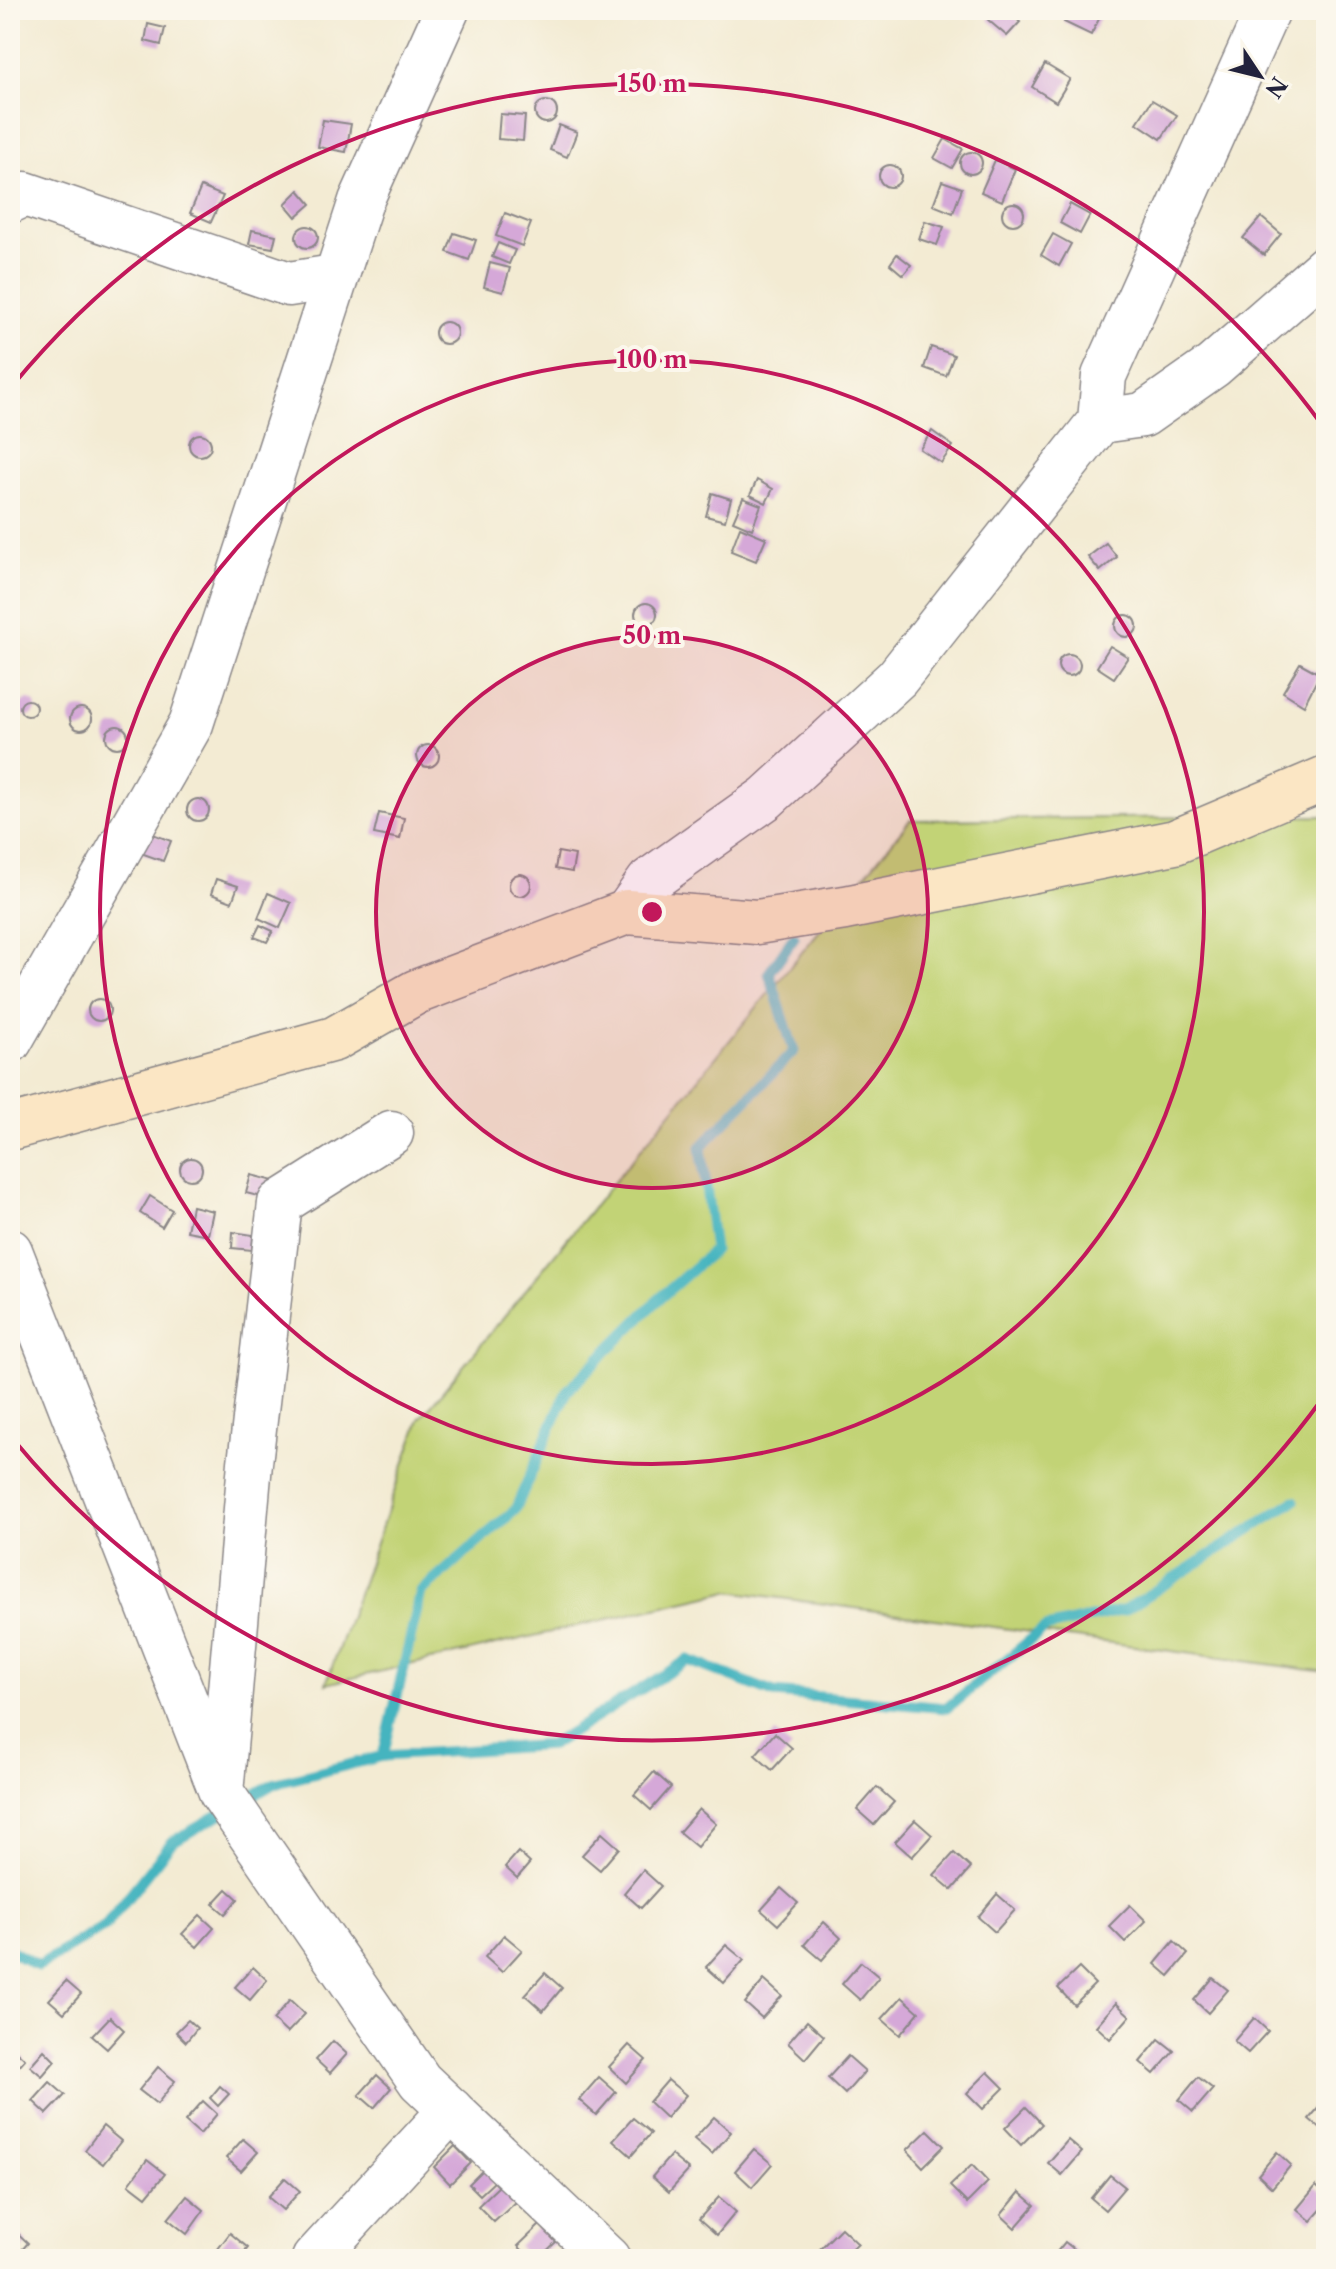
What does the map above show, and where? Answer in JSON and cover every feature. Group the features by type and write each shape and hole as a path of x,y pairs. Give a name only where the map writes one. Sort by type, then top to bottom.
{"street":[{"path":"10,1041 191,724 361,201 447,10"},
{"path":"627,912 649,881 766,798 897,678 1100,421 1104,376 1268,10"},
{"path":"10,201 25,194 289,284 334,277"},
{"path":"1100,421 1143,415 1213,366 1326,267"},
{"path":"10,1128 334,1039 416,992 627,912 757,922 845,908 1175,842 1326,778"},
{"path":"221,1792 250,1463 280,1203 391,1133"},
{"path":"10,1251 221,1792 420,2081 608,2259"},
{"path":"314,2259 451,2110"}],"green space":[{"path":"1326,816 1326,1672 729,1591 326,1684 420,1419 910,820"}],"building":[{"path":"997,10 1006,10 1020,22 1007,36 988,20"},
{"path":"1069,10 1096,10 1102,13 1091,35 1064,22"},
{"path":"148,24 165,28 161,45 145,41"},
{"path":"1045,64 1070,79 1056,102 1032,87"},
{"path":"1152,100 1177,115 1161,139 1137,123"},
{"path":"546,101 554,104 557,112 554,120 546,123 538,120 535,112 538,104"},
{"path":"500,114 525,116 523,141 498,139"},
{"path":"323,120 351,124 346,152 318,147"},
{"path":"559,125 577,132 567,157 550,150"},
{"path":"945,139 963,149 952,168 934,158"},
{"path":"971,152 979,155 982,163 979,171 971,174 963,171 960,163 963,155"},
{"path":"995,160 1015,169 1002,201 981,192"},
{"path":"890,165 898,168 901,176 898,184 890,187 882,184 879,176 882,168"},
{"path":"942,181 962,188 953,213 933,205"},
{"path":"201,187 223,196 211,222 190,213"},
{"path":"299,190 311,204 296,217 285,204"},
{"path":"1013,203 1021,206 1024,214 1021,222 1013,225 1005,222 1002,214 1005,206"},
{"path":"1070,204 1090,215 1080,234 1060,223"},
{"path":"505,213 531,223 522,246 496,236"},
{"path":"1261,217 1281,234 1264,255 1243,238"},
{"path":"925,221 944,227 937,245 919,239"},
{"path":"307,226 315,229 318,237 315,245 307,248 299,245 296,237 299,229"},
{"path":"252,230 276,235 273,248 249,244"},
{"path":"454,233 476,240 469,260 447,252"},
{"path":"1053,234 1071,244 1059,266 1041,255"},
{"path":"498,243 515,250 509,264 492,257"},
{"path":"897,254 911,265 903,275 890,264"},
{"path":"490,263 510,268 503,292 484,287"},
{"path":"446,322 454,325 457,333 454,341 446,344 438,341 435,333 438,325"},
{"path":"931,347 954,355 946,376 924,368"},
{"path":"932,431 953,446 941,463 920,449"},
{"path":"200,434 208,437 211,445 208,453 200,456 192,453 189,445 192,437"},
{"path":"757,480 773,489 766,503 750,495"},
{"path":"712,493 731,499 725,521 706,516"},
{"path":"743,498 761,505 752,529 733,521"},
{"path":"740,527 766,538 756,561 731,551"},
{"path":"1106,543 1117,557 1100,571 1088,557"},
{"path":"646,603 654,606 657,614 654,622 646,625 638,622 635,614 638,606"},
{"path":"1126,615 1134,618 1137,626 1134,634 1126,637 1118,634 1115,626 1118,618"},
{"path":"1110,646 1128,657 1114,678 1097,667"},
{"path":"1069,654 1077,657 1080,665 1077,673 1069,676 1061,673 1058,665 1061,657"},
{"path":"1300,663 1320,674 1304,705 1283,692"},
{"path":"28,700 34,702 34,714 28,716 22,714 20,708 22,702"},
{"path":"81,708 89,711 92,719 89,727 81,730 73,727 70,719 73,711"},
{"path":"117,726 125,729 128,737 125,745 117,748 109,745 106,737 109,729"},
{"path":"428,745 436,748 439,756 436,764 428,767 420,764 417,756 420,748"},
{"path":"198,799 206,802 209,810 206,818 198,821 190,818 187,810 190,802"},
{"path":"379,813 404,818 400,839 374,834"},
{"path":"145,831 171,841 163,861 138,852"},
{"path":"558,852 575,855 572,872 555,869"},
{"path":"520,874 528,877 531,885 528,893 520,896 512,893 509,885 512,877"},
{"path":"216,879 238,886 232,902 211,894"},
{"path":"268,893 291,903 280,928 258,918"},
{"path":"260,925 273,931 267,942 254,937"},
{"path":"99,999 107,1002 110,1010 107,1018 99,1021 91,1018 88,1010 91,1002"},
{"path":"191,1158 199,1161 202,1169 199,1177 191,1180 183,1177 180,1169 183,1161"},
{"path":"251,1175 274,1181 270,1199 246,1193"},
{"path":"150,1196 172,1210 162,1227 140,1213"},
{"path":"192,1206 213,1211 208,1235 187,1231"},
{"path":"233,1232 253,1235 252,1250 232,1248"},
{"path":"775,1733 792,1748 772,1770 755,1755"},
{"path":"654,1772 671,1787 651,1810 634,1795"},
{"path":"877,1787 894,1802 874,1825 857,1810"},
{"path":"699,1809 716,1824 697,1847 679,1832"},
{"path":"915,1820 932,1835 912,1857 895,1842"},
{"path":"602,1833 619,1848 600,1870 582,1855"},
{"path":"518,1852 530,1863 517,1878 505,1867"},
{"path":"954,1853 971,1868 952,1890 934,1875"},
{"path":"643,1870 661,1886 641,1908 624,1893"},
{"path":"781,1888 798,1903 778,1925 761,1910"},
{"path":"227,1889 238,1899 225,1914 213,1904"},
{"path":"997,1894 1015,1910 995,1932 978,1917"},
{"path":"1130,1905 1146,1921 1125,1942 1109,1926"},
{"path":"200,1915 214,1928 197,1947 182,1934"},
{"path":"824,1922 841,1938 822,1960 804,1945"},
{"path":"504,1935 522,1950 502,1972 485,1957"},
{"path":"1174,1941 1188,1954 1169,1976 1155,1964"},
{"path":"726,1945 744,1960 724,1983 706,1967"},
{"path":"861,1962 879,1977 860,2000 842,1984"},
{"path":"253,1967 267,1980 250,2000 235,1987"},
{"path":"1079,1968 1095,1984 1074,2005 1058,1988"},
{"path":"545,1973 562,1988 543,2011 525,1995"},
{"path":"1213,1978 1228,1990 1208,2013 1194,2000"},
{"path":"764,1980 782,1996 762,2018 745,2003"},
{"path":"66,1981 81,1994 64,2013 49,2000"},
{"path":"902,1997 919,2012 900,2035 882,2019"},
{"path":"290,2000 305,2014 287,2033 273,2020"},
{"path":"1116,2003 1130,2016 1110,2039 1096,2026"},
{"path":"110,2017 124,2030 107,2049 92,2036"},
{"path":"1254,2018 1268,2031 1248,2053 1234,2041"},
{"path":"188,2020 197,2028 186,2042 176,2032"},
{"path":"807,2021 824,2036 805,2059 788,2043"},
{"path":"1159,2039 1174,2051 1154,2074 1140,2062"},
{"path":"333,2041 347,2054 330,2073 316,2060"},
{"path":"629,2045 646,2060 626,2083 609,2067"},
{"path":"10,2046 25,2059 10,2076"},
{"path":"44,2050 55,2061 42,2076 30,2066"},
{"path":"848,2056 865,2071 845,2094 828,2078"},
{"path":"158,2067 175,2081 157,2104 139,2090"},
{"path":"988,2072 1004,2088 983,2109 967,2093"},
{"path":"377,2075 391,2088 374,2108 359,2095"},
{"path":"599,2077 616,2092 596,2115 579,2100"},
{"path":"1198,2077 1213,2089 1193,2112 1179,2100"},
{"path":"668,2080 686,2095 666,2118 649,2102"},
{"path":"50,2082 65,2095 47,2114 33,2101"},
{"path":"220,2086 229,2094 218,2106 210,2098"},
{"path":"1326,2099 1326,2128 1323,2131 1309,2119"},
{"path":"203,2101 217,2114 200,2134 185,2121"},
{"path":"1026,2107 1042,2124 1021,2145 1005,2128"},
{"path":"714,2117 731,2132 712,2154 694,2139"},
{"path":"633,2118 651,2133 631,2156 613,2140"},
{"path":"103,2126 121,2141 103,2164 85,2150"},
{"path":"928,2130 944,2146 923,2167 907,2150"},
{"path":"243,2139 258,2152 241,2171 226,2158"},
{"path":"1068,2140 1082,2152 1062,2175 1048,2163"},
{"path":"455,2146 471,2163 450,2184 434,2167"},
{"path":"754,2149 772,2164 752,2187 735,2171"},
{"path":"1277,2152 1291,2165 1272,2188 1258,2175"},
{"path":"671,2155 689,2170 669,2192 652,2177"},
{"path":"147,2160 165,2174 146,2197 129,2184"},
{"path":"972,2165 988,2182 967,2203 950,2186"},
{"path":"483,2170 495,2181 480,2195 469,2184"},
{"path":"1110,2175 1125,2187 1105,2210 1091,2198"},
{"path":"285,2178 300,2191 283,2210 268,2197"},
{"path":"500,2185 516,2202 494,2222 478,2206"},
{"path":"1316,2186 1326,2195 1326,2204 1311,2221 1297,2209"},
{"path":"1020,2192 1035,2205 1015,2228 1001,2215"},
{"path":"187,2196 204,2210 187,2234 168,2219"},
{"path":"719,2197 736,2212 717,2235 699,2219"},
{"path":"540,2225 556,2242 538,2259 531,2259 518,2246"},
{"path":"10,2226 28,2243 14,2259 10,2259"},
{"path":"841,2228 858,2244 842,2259 830,2259 820,2249"},
{"path":"230,2233 248,2248 239,2259 214,2259 212,2257"},
{"path":"1065,2242 1080,2254 1076,2259 1051,2259"}],"waterway":[{"path":"383,1756 421,1592 515,1510 567,1391 658,1300 714,1250 701,1147 794,1051 769,973 794,937"},
{"path":"240,1803 273,1784 383,1756 551,1745 688,1660 774,1693 947,1708 1045,1628 1125,1610 1294,1501"},
{"path":"10,1950 38,1966 105,1926 172,1842 225,1811"}]}
